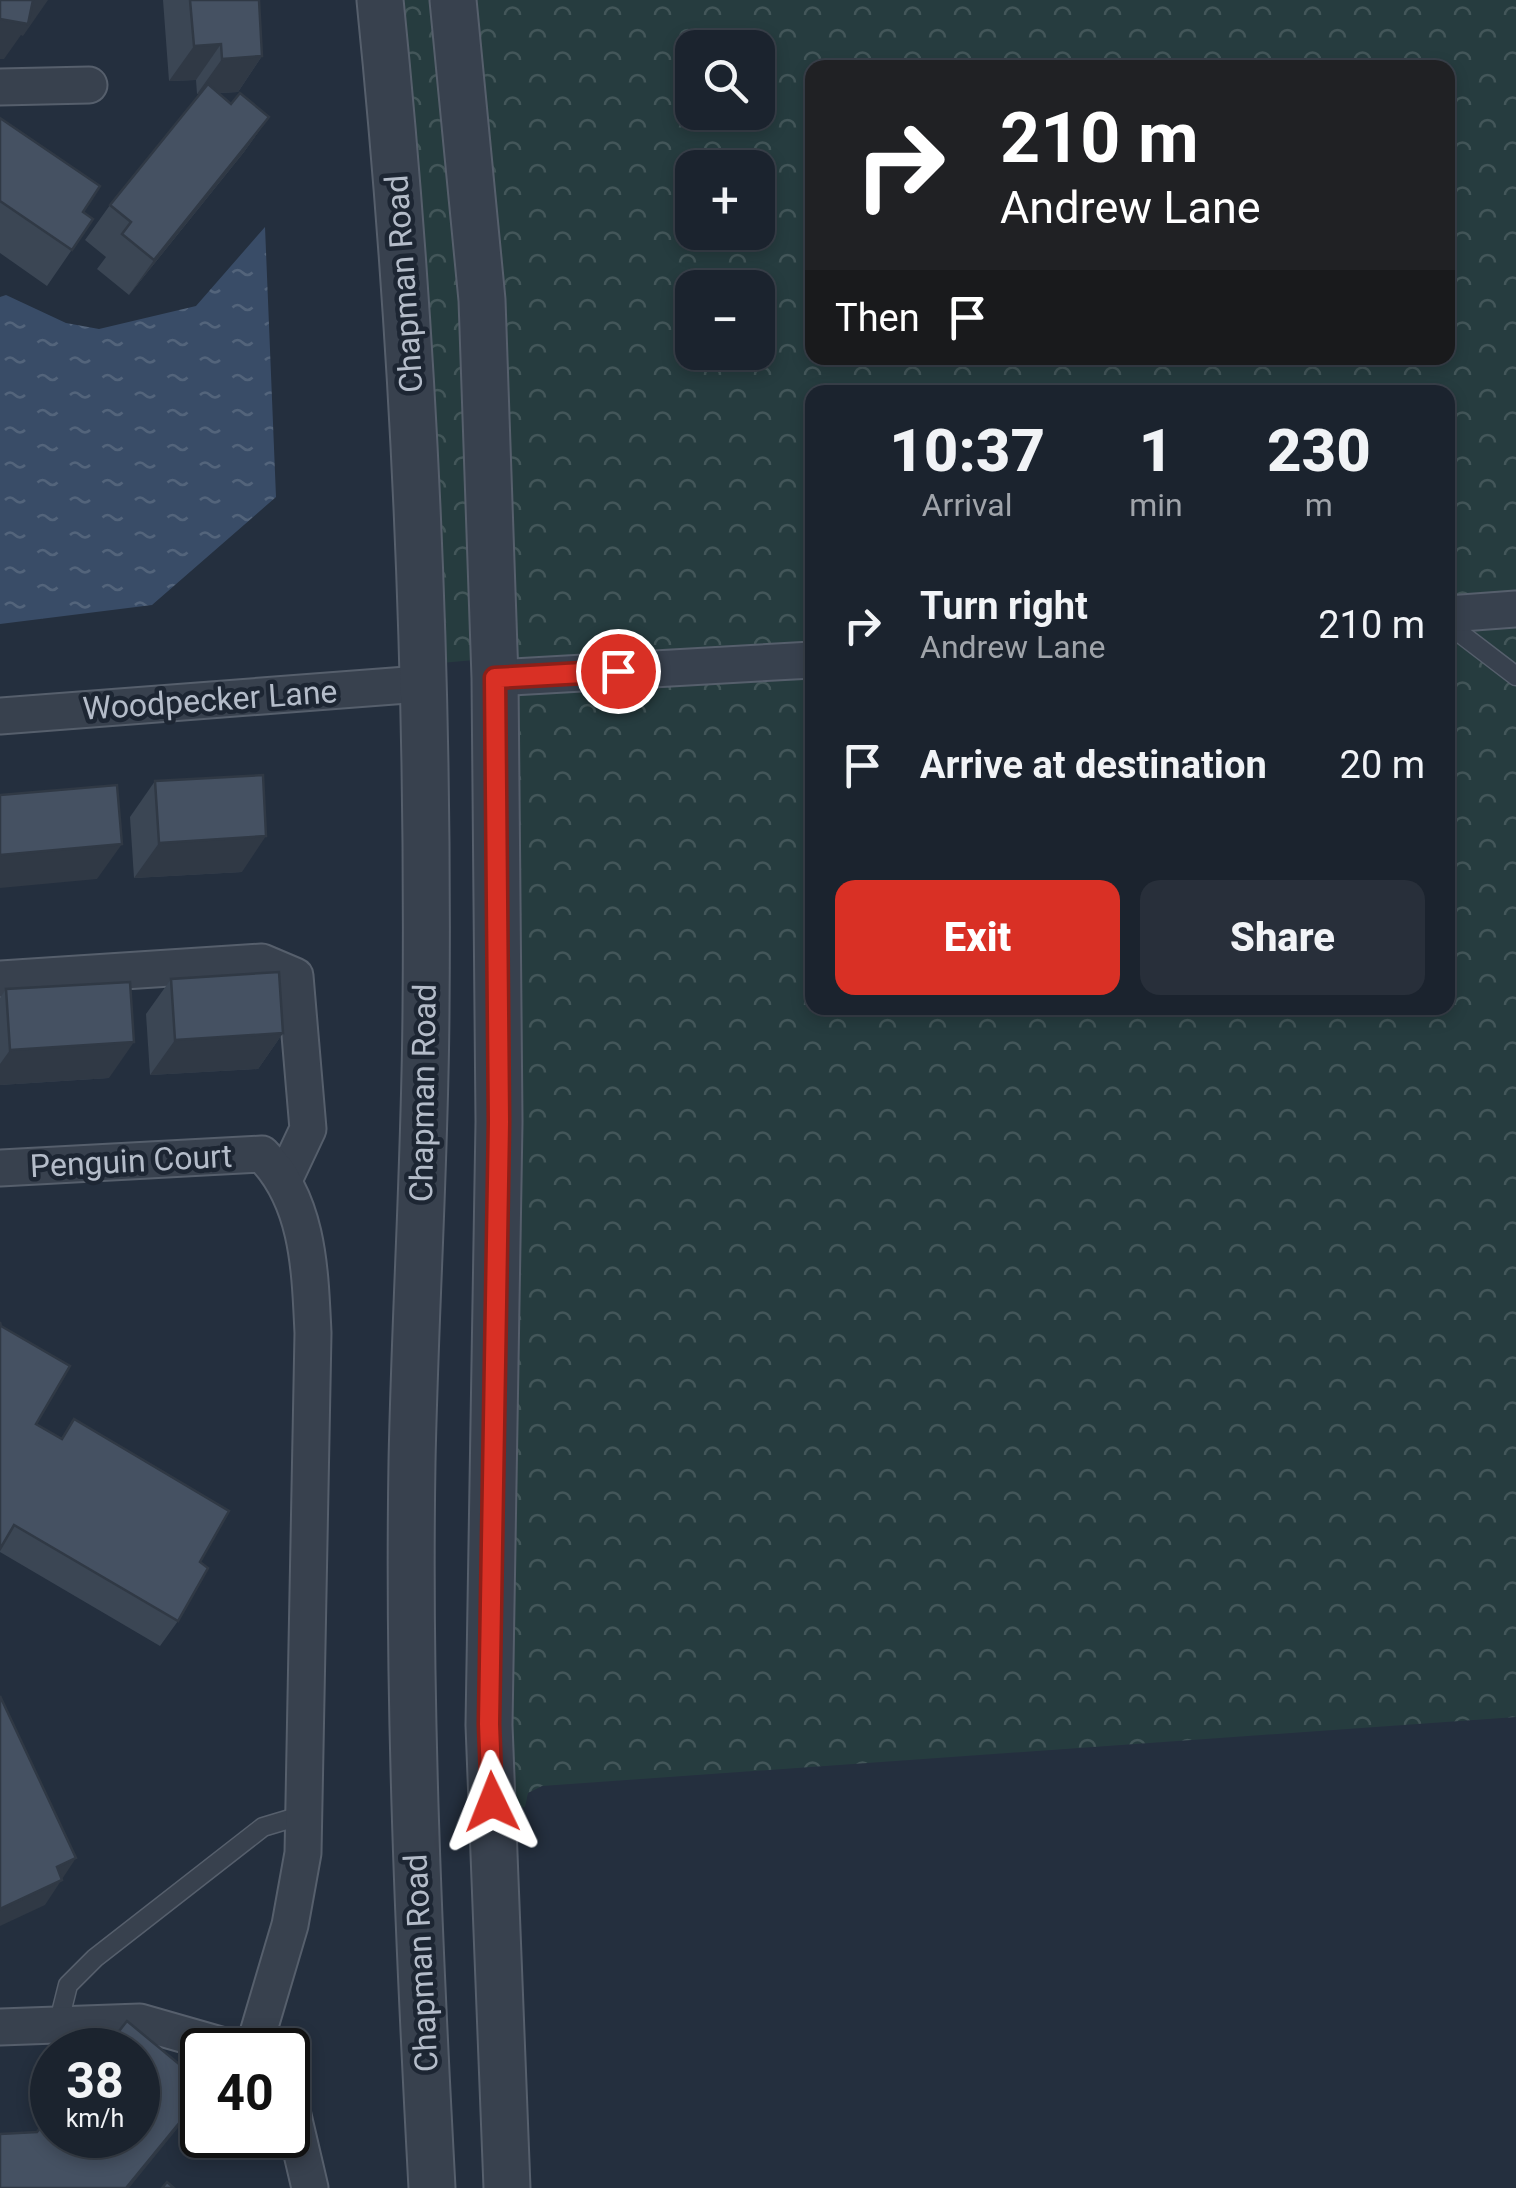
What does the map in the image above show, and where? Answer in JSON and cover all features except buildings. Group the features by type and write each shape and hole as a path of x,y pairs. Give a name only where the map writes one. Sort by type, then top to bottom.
{"street":[{"name":"Chapman Road","path":"380,0 413,370 426,1011 412,1465 415,1848 432,2188"},
{"path":"453,0 482,300 495,678 499,1122 489,1724 508,2188"},
{"path":"0,87 90,86"},
{"path":"1455,613 1516,609"},
{"path":"420,684 805,660"},
{"name":"Woodpecker Lane","path":"0,716 420,684"},
{"path":"0,980 262,962 295,976 308,1129 273,1167 297,1209 310,1263 313,1333 303,1852 290,1925 260,2028"},
{"name":"Penguin Court","path":"0,1168 273,1167"},
{"path":"0,2027 140,2022 180,2033"},
{"path":"303,2158 310,2188"}],"lane":[{"path":"1455,629 1516,676"},
{"path":"58,2025 68,1984 95,1958 263,1827 303,1815"}],"green space":[{"path":"401,0 432,0 461,301 474,660 441,663 434,368"},
{"path":"474,0 1516,0 1516,590 1455,594 1455,385 805,385 805,641 516,658"},
{"path":"1516,627 1516,1717 542,1786 528,1793 525,1807 513,1808 510,1724 516,695 805,679 805,1015 1455,1015 1455,632"}],"water":[{"path":"265,227 276,497 152,605 0,624 0,297 6,295 66,323 99,329 196,306"}],"route":[{"path":"492,1802 489,1724 499,1122 495,678 618,671"}]}
